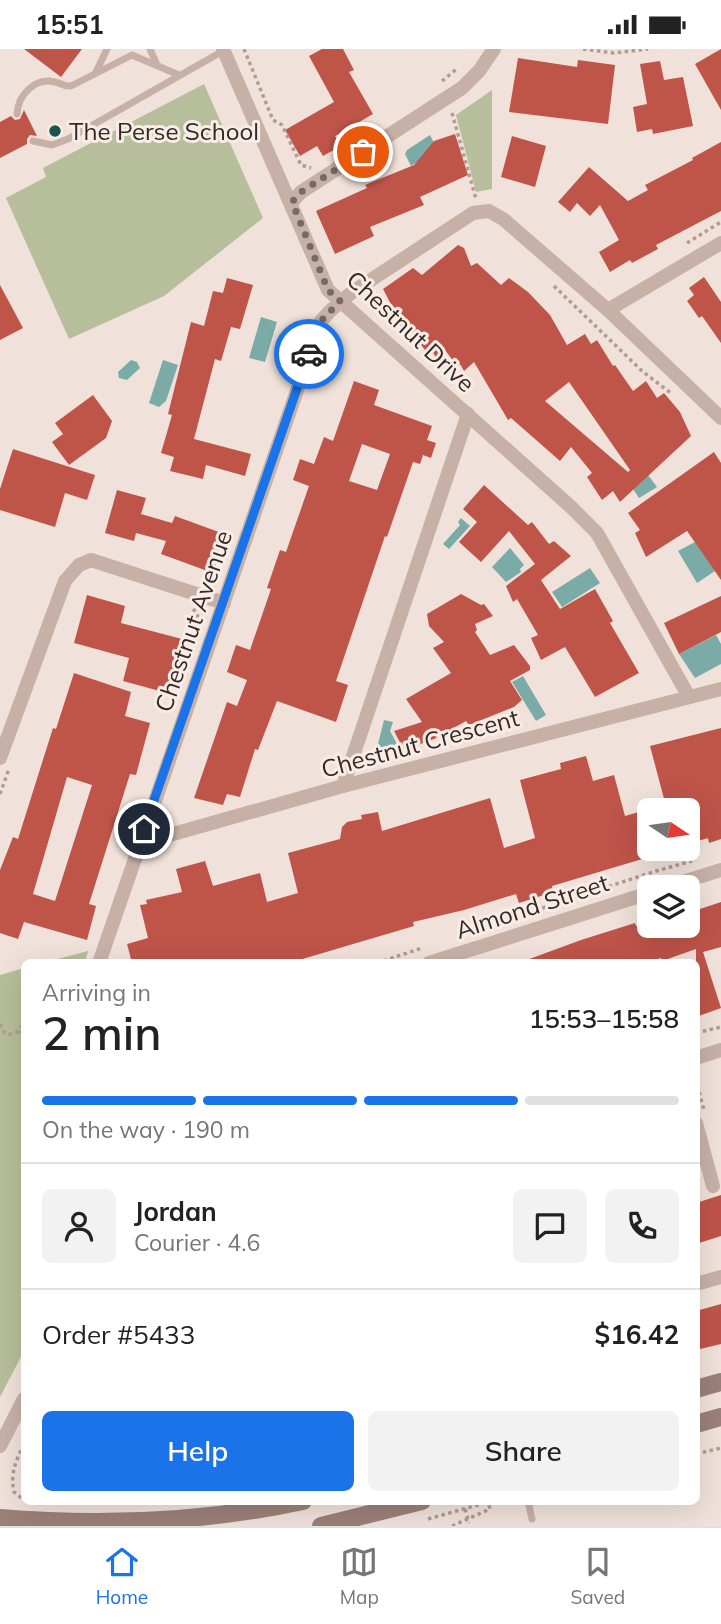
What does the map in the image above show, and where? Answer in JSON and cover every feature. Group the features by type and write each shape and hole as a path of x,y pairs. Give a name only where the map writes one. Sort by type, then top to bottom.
{"main road":[{"path":"700,1388 721,1382"},
{"path":"700,1423 721,1417"},
{"path":"0,1518 147,1521 197,1517 276,1505"},
{"path":"321,1526 406,1505"}],"street":[{"path":"292,202 301,192 462,88 479,71 494,49"},
{"name":"Chestnut Drive","path":"223,50 292,202 328,290 597,533 689,697"},
{"path":"340,301 473,213 481,211 496,214 608,310 721,418"},
{"path":"608,310 721,243"},
{"name":"Chestnut Avenue","path":"100,959 321,321 340,301"},
{"name":"Chestnut Drive","path":"342,786 468,414"},
{"path":"7,758 65,581 79,565 91,560 224,603"},
{"name":"Chestnut Crescent","path":"135,853 152,839 342,786 721,689"},
{"path":"700,877 721,870"},
{"name":"Almond Street","path":"442,959 637,897"},
{"path":"700,1057 721,1050"},
{"path":"700,1138 713,1186"},
{"path":"700,1283 721,1277"},
{"path":"0,1446 21,1405"}],"lane":[{"path":"96,73 107,49"},
{"path":"150,49 157,65"},
{"path":"33,141 52,145 68,139 223,50"},
{"path":"17,114 21,96 34,84 45,81 68,87 132,55 179,75"},
{"path":"529,1505 532,1519"}],"path":[{"path":"244,49 273,120 282,125 302,165 308,168"},
{"path":"583,49 614,53 648,49"},
{"path":"451,110 473,200 482,198"},
{"path":"687,243 721,222"},
{"path":"545,278 642,371 672,395"},
{"path":"187,604 197,613 198,632"},
{"path":"0,794 7,758"},
{"path":"456,936 691,861"},
{"path":"389,959 430,945"},
{"path":"0,1026 6,1034 21,1032"},
{"path":"17,1032 21,1026"},
{"path":"700,1032 721,1027"},
{"path":"700,1453 721,1448"},
{"path":"21,1450 13,1465 12,1479 14,1492 21,1498"},
{"path":"460,1505 468,1521"},
{"path":"421,1520 480,1505"},
{"path":"452,1526 490,1509 490,1505"}],"green space":[{"path":"204,84 263,218 164,296 69,339 6,198 46,177 43,168"},
{"path":"492,90 492,189 476,192 456,115"},
{"path":"88,951 86,959 57,959"},
{"path":"21,969 21,1357 0,1397 0,975"}],"water":[{"path":"430,135 437,149 411,166 405,154 407,150"},
{"path":"261,317 277,322 265,362 249,358"},
{"path":"131,360 137,362 140,368 127,380 119,378 118,372"},
{"path":"163,360 178,365 166,401 159,407 149,403"},
{"path":"648,475 657,487 639,498 631,486"},
{"path":"461,518 470,526 449,549 443,544 460,525 458,522"},
{"path":"695,542 715,571 697,583 678,551"},
{"path":"510,548 524,565 520,569 521,572 506,582 492,567"},
{"path":"590,568 600,583 562,607 552,592"},
{"path":"716,635 721,644 721,664 695,678 679,654"},
{"path":"523,676 546,715 536,721 512,682"},
{"path":"384,720 393,722 390,731 398,746 376,752"}],"building":[{"path":"24,49 82,49 61,77"},
{"path":"322,49 343,49 354,70 349,72 373,114 335,136 341,146 323,156 317,146 300,156 285,130 334,102 309,56"},
{"path":"721,49 721,110 695,64"},
{"path":"518,58 577,67 578,60 615,65 608,124 509,112"},
{"path":"660,61 664,80 683,77 693,126 653,134 652,129 637,132 633,107 647,104 640,64"},
{"path":"24,110 37,136 30,135 27,144 0,158 0,122 11,116 15,120 20,119"},
{"path":"455,134 468,175 420,197 424,205 370,227 374,236 335,254 316,211 367,188 365,185 414,165 434,141"},
{"path":"512,136 546,146 535,187 501,177"},
{"path":"721,142 721,211 656,245 658,249 632,263 630,260 610,272 599,252 619,240 600,205 590,216 577,203 570,212 558,202 589,167 628,201 648,190 645,185"},
{"path":"458,245 464,248 471,266 477,263 501,285 509,278 528,292 550,315 567,345 585,334 591,344 597,340 633,391 646,381 657,398 664,393 680,412 691,436 620,502 613,491 602,500 587,477 592,473 571,447 560,461 511,418 508,420 474,362 464,371 445,350 436,357 431,350 427,353 407,325 402,329 383,289 413,268 422,275","holes":["569,382 630,470 628,472 545,401"]},
{"path":"704,277 721,302 721,343 702,316 699,318 687,301 694,295 689,288"},
{"path":"227,278 253,285 240,329 231,327 221,361 215,359 194,439 251,454 245,476 206,465 203,479 170,471 174,457 161,453 172,415 168,414 191,322 204,326 213,291 223,293"},
{"path":"0,285 23,328 0,340"},
{"path":"354,381 379,390 374,405 432,426 427,440 436,443 431,458 423,455 420,464 413,462 387,537 385,536 336,681 348,685 336,722 277,701 258,750 255,749 240,797 227,794 223,805 194,798 227,702 237,706 247,680 227,672 236,645 250,650 271,589 267,588 280,550 286,552 309,486 293,480 300,459 314,464 324,437 333,441","holes":["362,444 390,454 377,490 349,481"]},
{"path":"93,395 112,421 106,438 69,465 52,442 63,434 55,423"},
{"path":"13,449 95,475 87,500 65,493 55,527 0,510 0,489"},
{"path":"714,452 721,463 721,580 687,531 646,557 635,533 640,530 628,513"},
{"path":"484,485 528,525 532,522 549,544 554,541 571,556 541,580 560,609 595,589 613,621 610,623 639,673 595,697 565,647 541,660 531,638 538,635 517,599 513,602 506,586 535,564 509,531 481,562 459,542 477,522 463,509"},
{"path":"117,490 146,498 141,514 172,523 175,516 227,535 213,573 161,554 166,541 136,533 134,541 105,533"},
{"path":"461,594 481,605 484,604 493,616 475,624 475,632 490,655 514,645 530,666 530,670 510,681 522,700 514,707 469,725 466,721 434,739 404,750 394,731 422,722 406,699 451,673 433,648 444,642 429,626 427,614"},
{"path":"87,595 125,606 121,623 182,639 167,693 123,681 129,658 74,643"},
{"path":"721,596 721,632 679,654 664,623"},
{"path":"74,673 131,692 125,716 150,723 136,775 130,774 89,904 96,906 87,940 24,922 18,939 0,933 0,870 13,837 18,839 53,728 56,729","holes":["67,777 92,785 55,901 33,894"]},
{"path":"721,728 721,839 709,843 708,838 700,840 700,798 664,798 650,746"},
{"path":"586,756 593,781 614,775 625,816 637,812 637,861 552,886 553,892 519,903 516,894 413,922 414,926 303,959 131,959 127,944 148,938 140,905 147,904 146,900 182,892 176,869 205,861 213,886 260,873 267,902 298,893 288,853 340,839 342,827 347,822 362,819 361,815 378,812 382,831 490,798 504,848 535,838 520,780 561,769 560,763"},
{"path":"721,902 721,947 703,952 721,1008 700,1016 700,959 696,959 696,949 668,959 529,959 635,923 637,938 700,938 700,909"},
{"path":"721,1195 721,1236 700,1243 700,1202"},
{"path":"721,1304 721,1344 700,1349 700,1310"}],"way so far":[{"path":"309,354 321,321 340,301 328,290 292,202 301,192 363,152"}],"place":[{"name":"The Perse School","path":"55,131"}],"route":[{"path":"144,829 309,354"}]}
